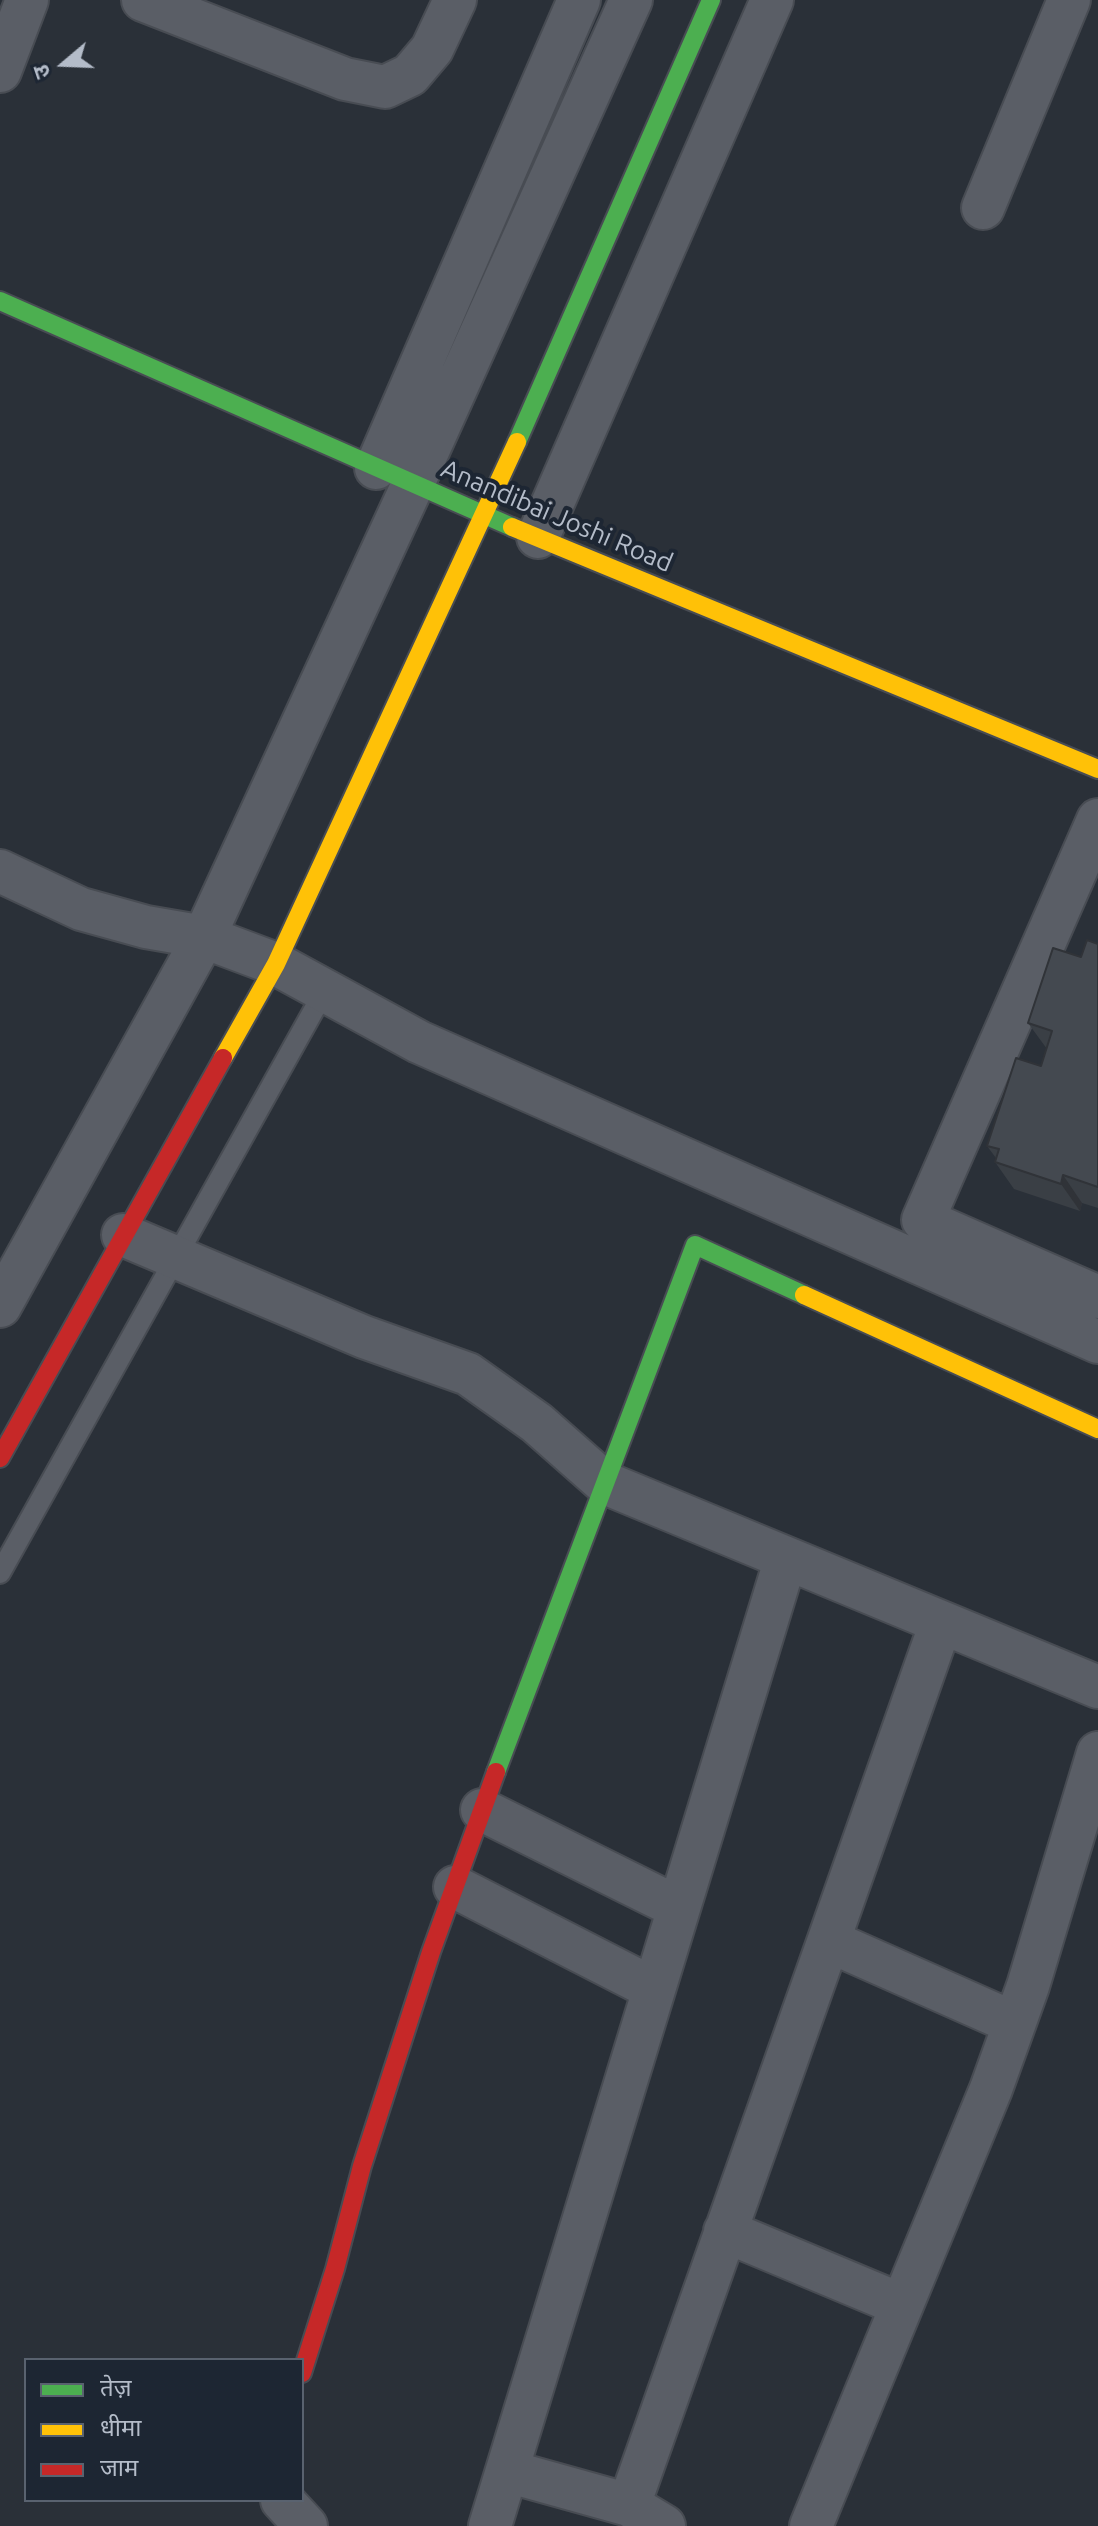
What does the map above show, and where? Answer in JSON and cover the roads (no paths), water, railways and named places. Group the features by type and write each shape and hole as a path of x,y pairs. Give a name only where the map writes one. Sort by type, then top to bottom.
{"street":[{"path":"0,71 27,0"},
{"path":"143,0 345,79 385,87 410,75 432,49 455,0"},
{"path":"376,468 579,0"},
{"path":"0,1306 204,937 631,0"},
{"path":"0,1458 276,964 485,516 711,0"},
{"path":"538,537 772,0"},
{"path":"983,208 1069,0"},
{"name":"Anandibai Joshi Road","path":"0,301 485,516 1098,769"},
{"path":"1098,820 1085,882 923,1220 1098,1297"},
{"path":"0,871 81,909 146,927 204,937 276,964 419,1042 1098,1342"},
{"path":"123,1235 364,1337 468,1374 537,1423 605,1483 1098,1687"},
{"path":"304,2367 398,2050 482,1810 695,1245 1098,1429"},
{"path":"490,2526 786,1558"},
{"path":"629,2505 941,1623"},
{"path":"811,2526 991,2089 1040,1948 1098,1753"},
{"path":"482,1810 679,1908"},
{"path":"455,1887 654,1989"},
{"path":"829,1941 1014,2023"},
{"path":"725,2231 902,2305"},
{"path":"507,2471 629,2505 664,2526"},
{"path":"284,2502 306,2526"}],"lane":[{"path":"0,1573 325,990"}]}
